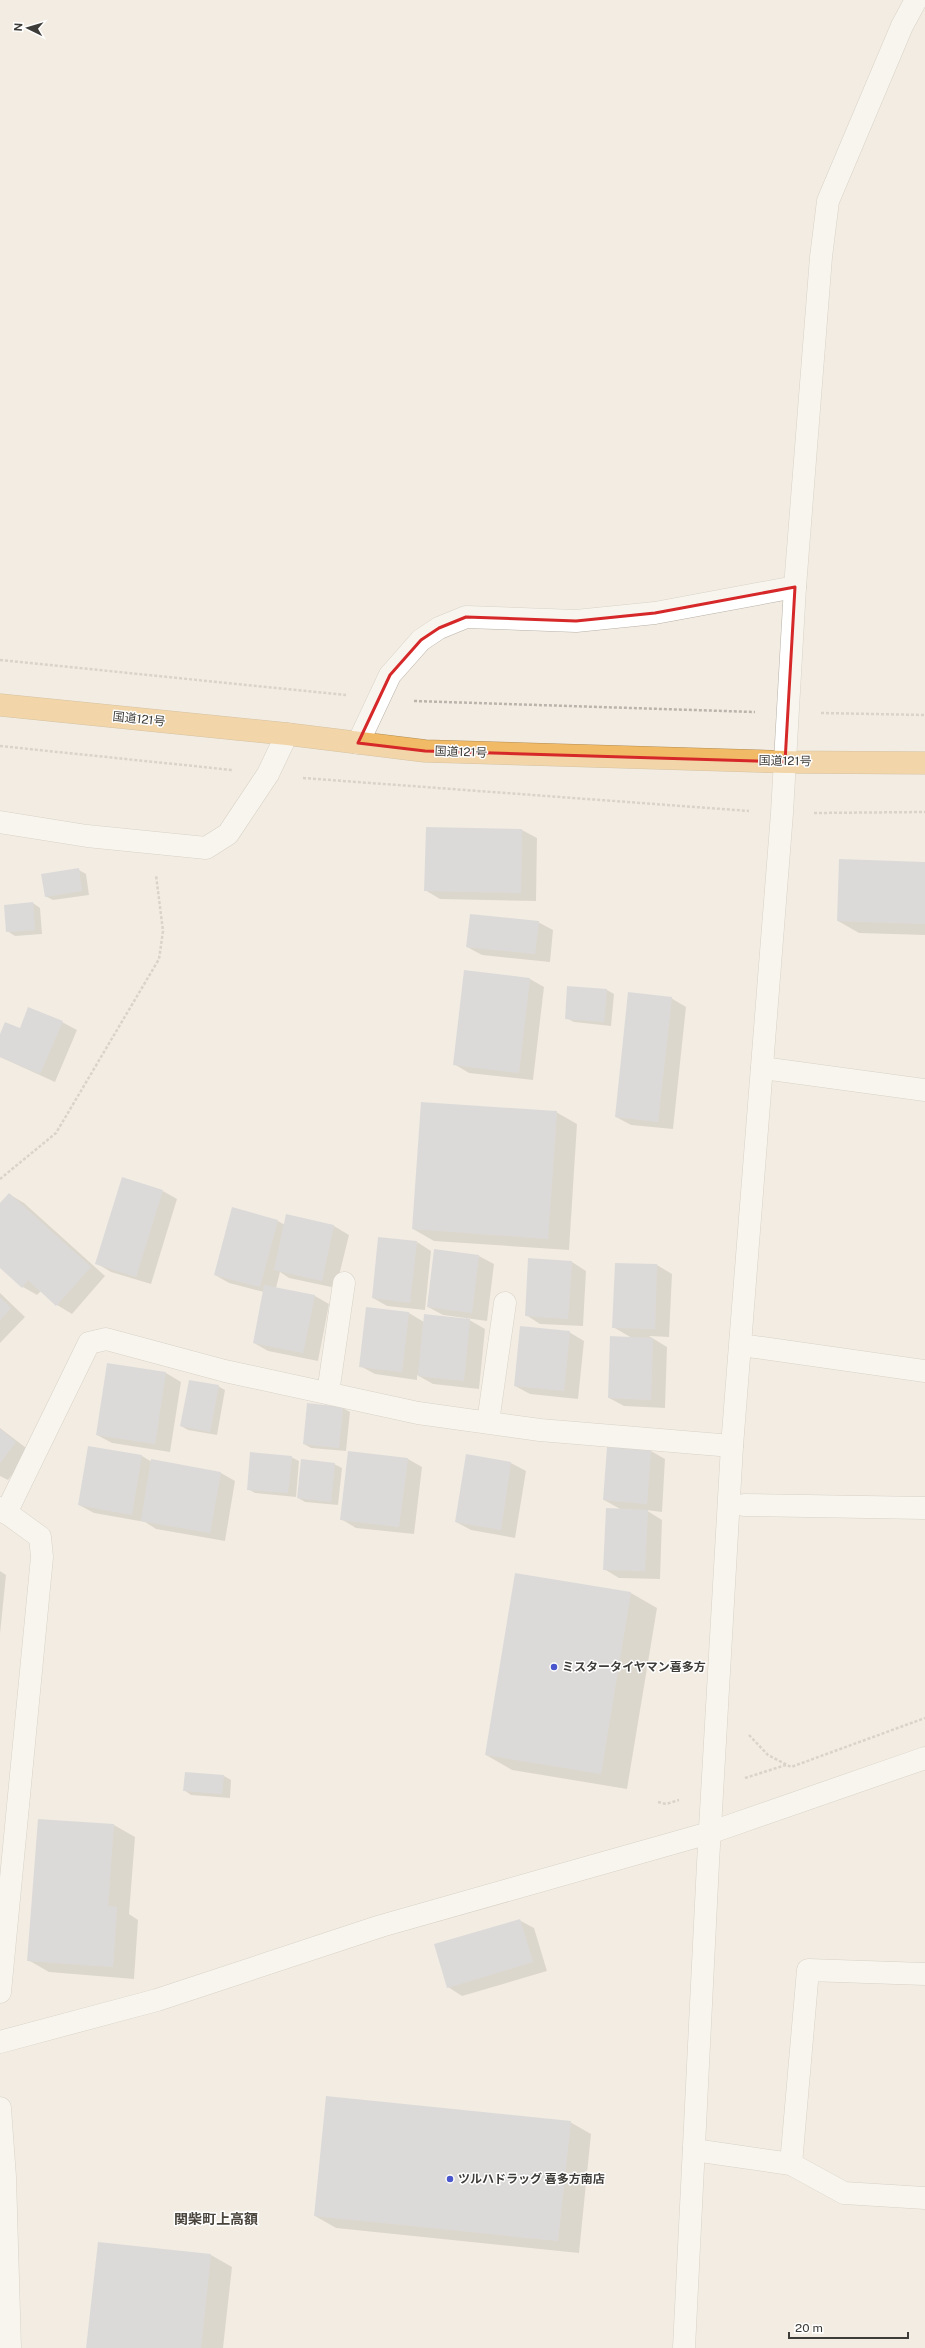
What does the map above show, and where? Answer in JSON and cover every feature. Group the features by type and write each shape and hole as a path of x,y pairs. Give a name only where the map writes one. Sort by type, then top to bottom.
{"highway":[{"name":"国道121号","path":"0,705 287,734 425,751 785,762 925,763"}],"street":[{"path":"684,2348 709,1833 732,1446 785,762 795,587 821,256 828,201 902,26 916,0"},
{"path":"358,743 390,675 421,640 440,628 466,616 576,621 655,612 795,587"},
{"path":"0,822 87,836 151,841 206,848 228,834 268,774 287,734"},
{"path":"762,1068 925,1090"},
{"path":"328,1393 344,1283"},
{"path":"488,1422 505,1303"},
{"path":"0,1992 42,1557 40,1537 3,1511 89,1343 106,1339 225,1371 418,1413 540,1430 732,1446"},
{"path":"741,1345 925,1371"},
{"path":"744,1505 925,1508"},
{"path":"0,2042 157,2000 382,1926 709,1833 925,1758"},
{"path":"791,2164 808,1970 925,1974"},
{"path":"0,2108 10,2348"},
{"path":"694,2150 791,2164 844,2193 925,2198"}],"path":[{"path":"814,713 925,715"},
{"path":"0,746 370,784 749,812"},
{"path":"813,813 925,812"},
{"path":"0,1179 56,1133 159,959 163,931 151,841"},
{"path":"747,1733 768,1756 791,1767 925,1718"}],"highlighted area":[{"path":"795,587 785,762 425,751 358,743 390,675 421,640 439,628 466,617 576,621 655,613"}],"building":[{"path":"426,827 522,829 521,893 424,891"},
{"path":"839,859 925,862 925,924 837,921"},
{"path":"79,868 82,891 45,897 41,874"},
{"path":"33,902 35,930 6,932 4,905"},
{"path":"470,914 539,921 535,954 466,947"},
{"path":"464,970 530,978 519,1073 453,1065"},
{"path":"567,986 607,989 604,1022 565,1019"},
{"path":"628,992 672,997 658,1122 615,1117"},
{"path":"28,1007 63,1021 40,1074 0,1057 0,1034 5,1022 20,1028"},
{"path":"421,1102 557,1111 548,1239 412,1229"},
{"path":"122,1177 163,1190 136,1277 95,1264"},
{"path":"9,1193 91,1267 56,1306 28,1280 22,1288 0,1268 0,1203"},
{"path":"232,1207 278,1220 260,1287 214,1275"},
{"path":"286,1214 334,1225 322,1281 274,1270"},
{"path":"378,1237 417,1241 410,1303 372,1298"},
{"path":"434,1249 479,1255 472,1313 427,1307"},
{"path":"528,1258 572,1261 568,1319 525,1316"},
{"path":"615,1263 657,1264 655,1329 612,1328"},
{"path":"264,1285 315,1295 303,1353 253,1343"},
{"path":"0,1297 11,1308 0,1320"},
{"path":"366,1307 409,1312 402,1372 359,1367"},
{"path":"424,1314 470,1319 464,1381 418,1376"},
{"path":"520,1326 570,1331 564,1391 514,1386"},
{"path":"610,1336 653,1338 651,1400 608,1398"},
{"path":"107,1363 166,1372 155,1444 96,1435"},
{"path":"189,1380 219,1385 210,1432 180,1426"},
{"path":"307,1403 343,1407 339,1448 303,1444"},
{"path":"0,1429 16,1442 0,1463"},
{"path":"88,1446 142,1455 132,1515 78,1505"},
{"path":"607,1447 651,1450 647,1504 603,1500"},
{"path":"348,1451 408,1458 399,1527 340,1520"},
{"path":"250,1452 292,1456 288,1493 247,1490"},
{"path":"466,1454 511,1462 501,1530 455,1522"},
{"path":"151,1459 221,1472 210,1533 141,1521"},
{"path":"301,1459 335,1463 331,1502 297,1498"},
{"path":"606,1508 648,1510 645,1571 603,1570"},
{"path":"515,1573 631,1592 601,1774 485,1755"},
{"path":"185,1772 224,1775 222,1794 183,1791"},
{"path":"38,1819 114,1824 108,1906 117,1907 113,1967 27,1961"},
{"path":"520,1919 533,1962 447,1988 434,1944"},
{"path":"326,2096 571,2121 558,2241 314,2216"},
{"path":"98,2242 211,2254 201,2348 86,2348"}],"place":[{"name":"ミスタータイヤマン喜多方","path":"554,1667"},
{"name":"ツルハドラッグ 喜多方南店","path":"450,2179"}],"district":[{"name":"関柴町上高額","path":"216,2219"}]}
